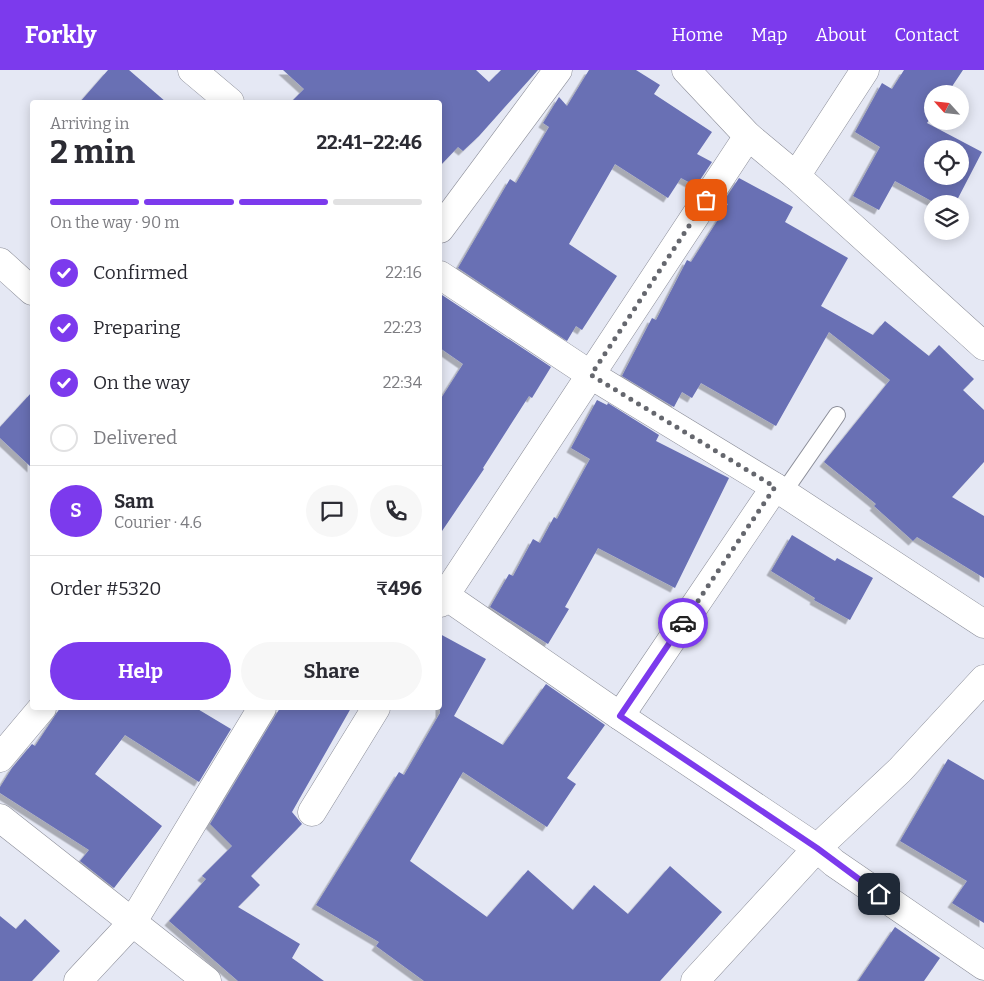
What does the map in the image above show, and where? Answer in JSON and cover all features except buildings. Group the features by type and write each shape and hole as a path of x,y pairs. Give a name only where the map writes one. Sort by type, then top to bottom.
{"street":[{"path":"192,70 228,100"},
{"path":"442,226 558,70"},
{"path":"686,70 748,136 796,176 984,346"},
{"path":"796,176 864,70"},
{"path":"748,136 442,597 817,848 834,863 984,966"},
{"path":"0,262 30,289"},
{"path":"442,276 591,375 779,490 984,624"},
{"path":"620,716 779,490"},
{"path":"695,981 817,848 900,770 984,679"},
{"path":"0,758 40,710"},
{"path":"78,981 132,922 261,710"},
{"path":"312,812 375,710"},
{"path":"0,818 206,981"}],"lane":[{"path":"779,490 837,415"}],"way so far":[{"path":"683,623 775,487 591,375 706,200"}],"route":[{"path":"683,623 620,716 817,848 834,863 879,894"}]}
